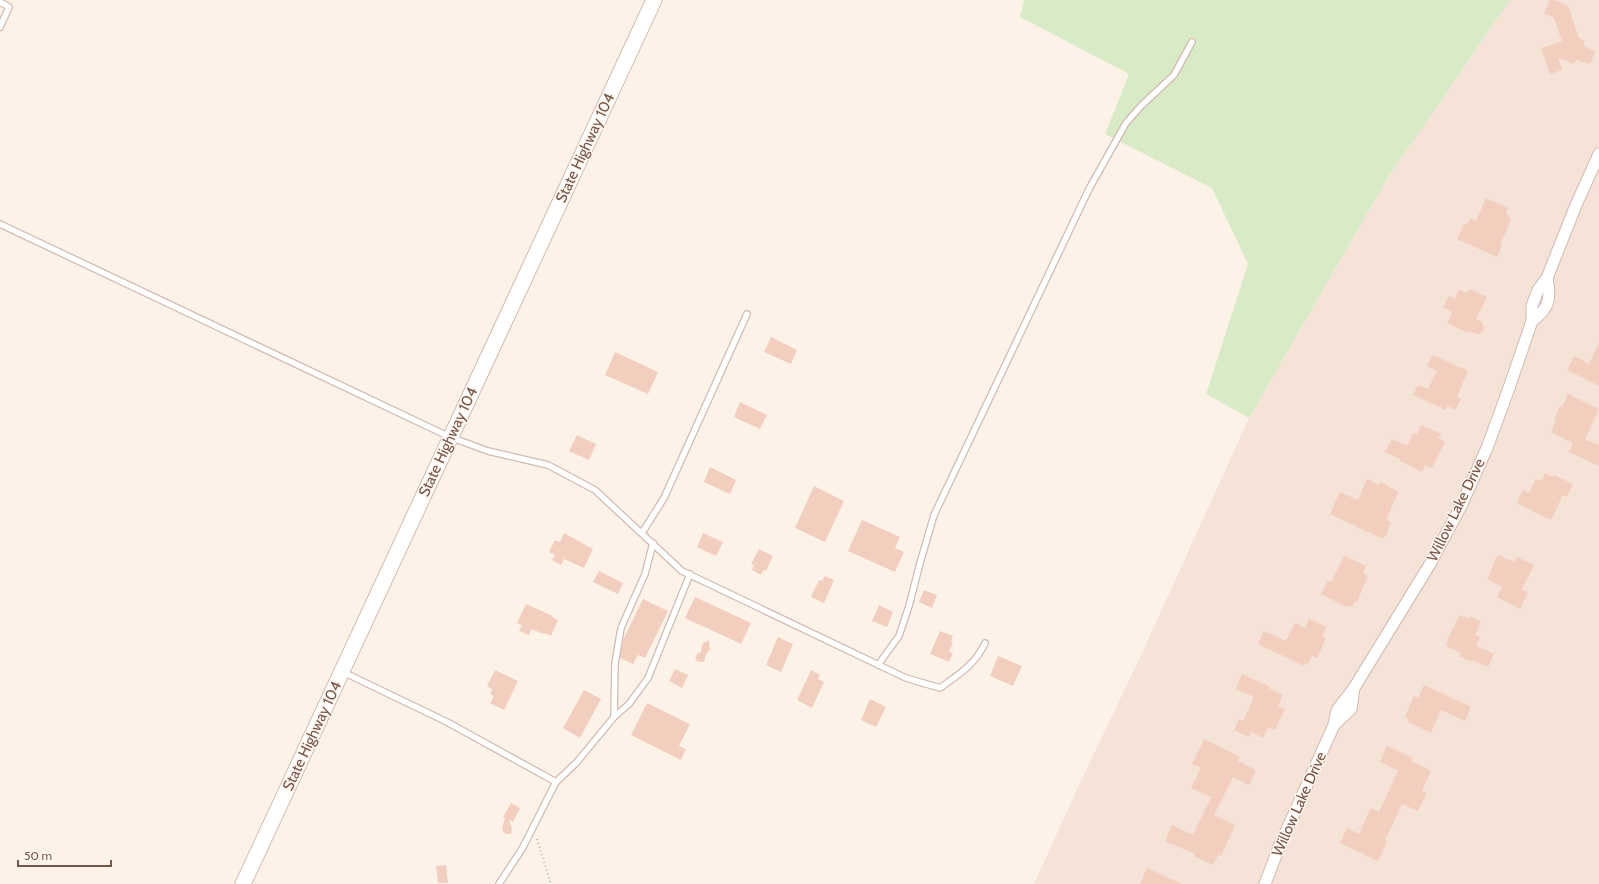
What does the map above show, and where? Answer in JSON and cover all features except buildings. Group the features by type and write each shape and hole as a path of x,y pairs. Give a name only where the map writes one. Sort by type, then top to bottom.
{"main road":[{"name":"State Highway 104","path":"243,884 654,0"}],"street":[{"name":"Willow Lake Drive","path":"1265,884 1282,840 1334,725 1351,709 1354,688 1430,564 1461,506 1489,442 1532,321 1542,314 1547,305 1549,292 1547,278 1576,205 1599,154"}],"lane":[{"path":"0,2 10,7 0,27"},
{"path":"878,665 899,636 909,606 934,515 1089,188 1126,123 1141,106 1174,75 1192,42"},
{"path":"0,224 450,437 488,451 548,465 595,490 682,570 906,678 940,688 970,666 981,653 985,643"},
{"path":"642,533 664,498 747,314"},
{"path":"614,717 615,664 621,628 645,574 653,543"},
{"path":"499,884 522,849 556,782 577,762 614,717 628,704 648,678 690,574"},
{"path":"342,672 447,722 556,782"}],"path":[{"path":"533,826 551,884"}],"shaded area":[{"path":"1510,0 1599,0 1599,884 1034,884 1143,651 1249,418 1387,179"}],"green space":[{"path":"1024,0 1510,0 1387,179 1249,418 1206,394 1248,264 1212,188 1105,134 1129,74 1020,17"}]}
